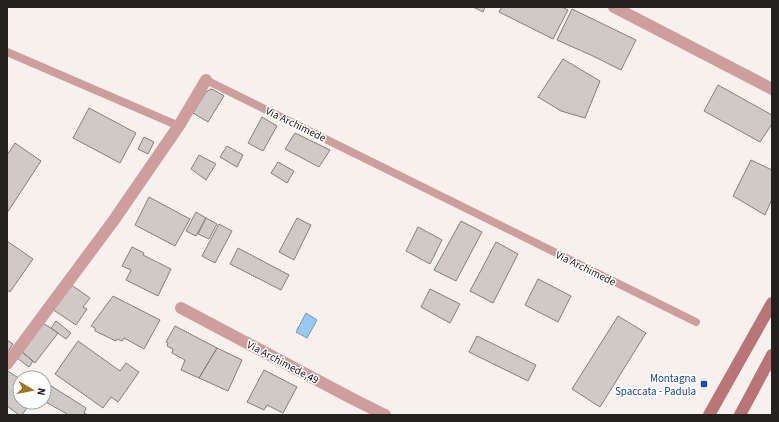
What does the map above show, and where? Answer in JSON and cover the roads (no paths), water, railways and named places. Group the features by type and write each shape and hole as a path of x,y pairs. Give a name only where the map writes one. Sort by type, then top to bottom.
{"main road":[{"path":"709,415 772,303"},
{"path":"740,415 772,355"}],"street":[{"path":"614,7 772,89"},
{"name":"Via Archimede","path":"7,364 114,220 179,126 206,80"},
{"name":"Via Archimede,49","path":"181,308 385,415"}],"lane":[{"path":"7,52 179,126"},
{"name":"Via Archimede","path":"206,80 696,322"}],"water":[{"path":"306,313 317,320 307,338 296,332"}],"place":[{"name":"Montagna Spaccata - Padula","path":"704,384"}]}
